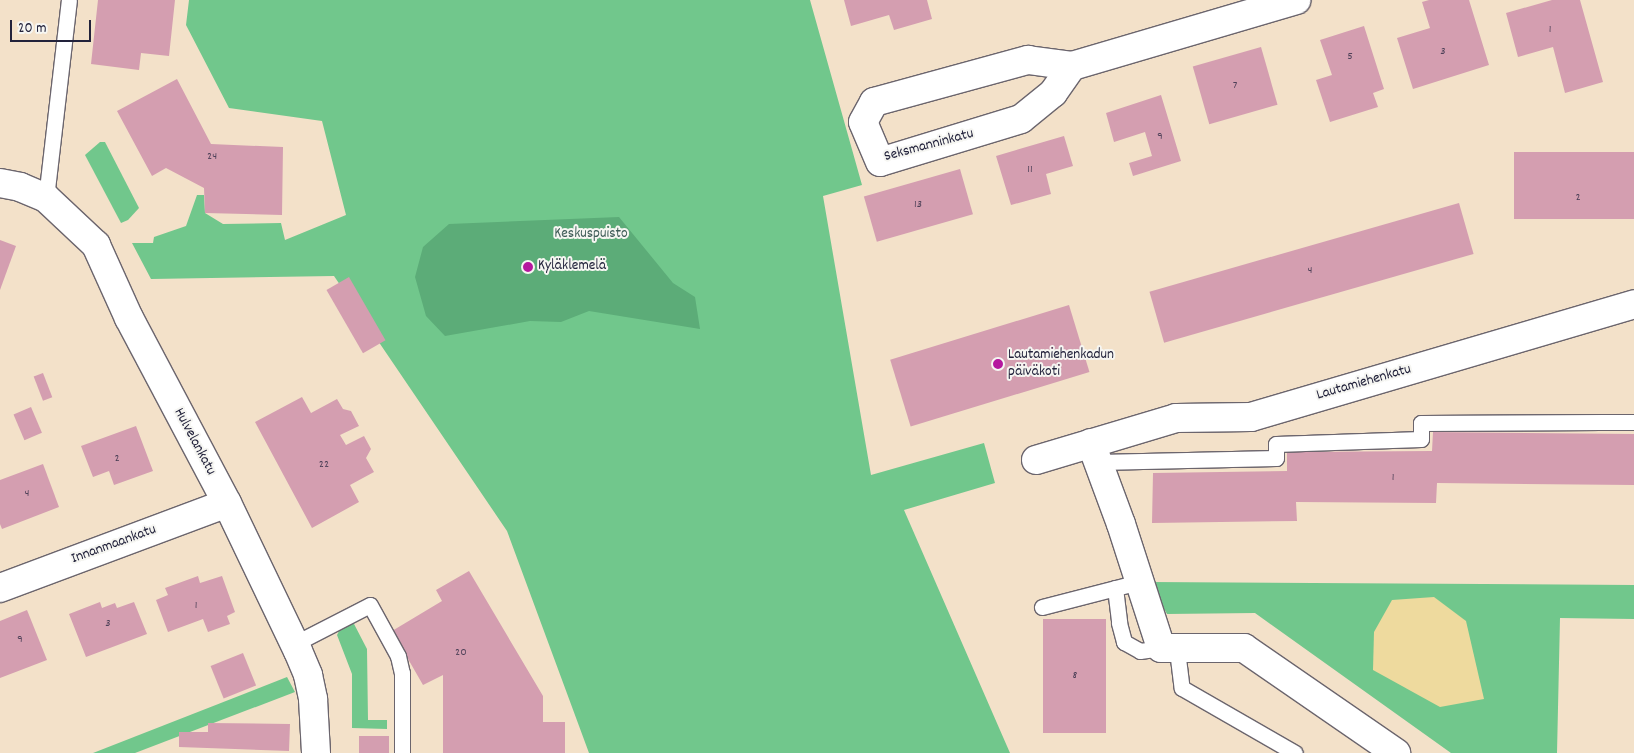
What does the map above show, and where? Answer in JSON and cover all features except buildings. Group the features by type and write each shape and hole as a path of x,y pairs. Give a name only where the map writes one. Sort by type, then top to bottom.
{"street":[{"name":"Seksmanninkatu","path":"1072,66 1052,94 1021,119 880,162 862,122 874,102 1028,60 1072,66 1296,0"},
{"name":"Hulvelankatu","path":"0,183 20,187 46,198 96,245 129,318 227,503 308,675 315,726 316,753"},
{"name":"Lautamiehenkatu","path":"1036,460 1095,452 1176,418 1251,417 1634,304"},
{"path":"1095,452 1127,585 1169,649 1244,648 1396,753"},
{"name":"Innanmaankatu","path":"0,588 227,503"}],"lane":[{"path":"46,198 69,0"},
{"path":"1095,452 1276,458 1276,444 1422,439 1422,423 1634,422"},
{"path":"1042,607 1127,585"},
{"path":"294,644 370,605 398,656 402,673 402,753"},
{"path":"1169,649 1182,688 1295,753"}],"green space":[{"name":"Keskuspuisto","path":"189,0 810,0 862,185 823,196 871,475 984,443 995,483 904,510 1010,753 589,753 507,531 334,276 151,279 132,243 153,243 154,237 186,226 197,195 204,195 205,213 223,224 281,223 285,240 346,215 322,121 229,108 186,25"},
{"path":"100,142 105,142 139,208 128,220 121,223 85,155"},
{"path":"619,217 673,283 695,297 700,329 589,311 561,322 530,321 445,336 426,316 415,277 423,247 449,224"},
{"path":"1149,582 1634,585 1634,619 1560,618 1557,753 1451,753 1255,613 1167,614"},
{"path":"353,622 367,649 368,720 387,720 387,729 352,728 352,674 337,635 340,629"},
{"path":"287,677 295,692 135,753 93,753"}],"sand":[{"path":"1434,597 1466,621 1484,699 1440,707 1373,670 1374,632 1392,600"}],"place":[{"name":"Kyläklemelä","path":"528,267"},
{"name":"Lautamiehenkadun päiväkoti","path":"998,364"}]}
